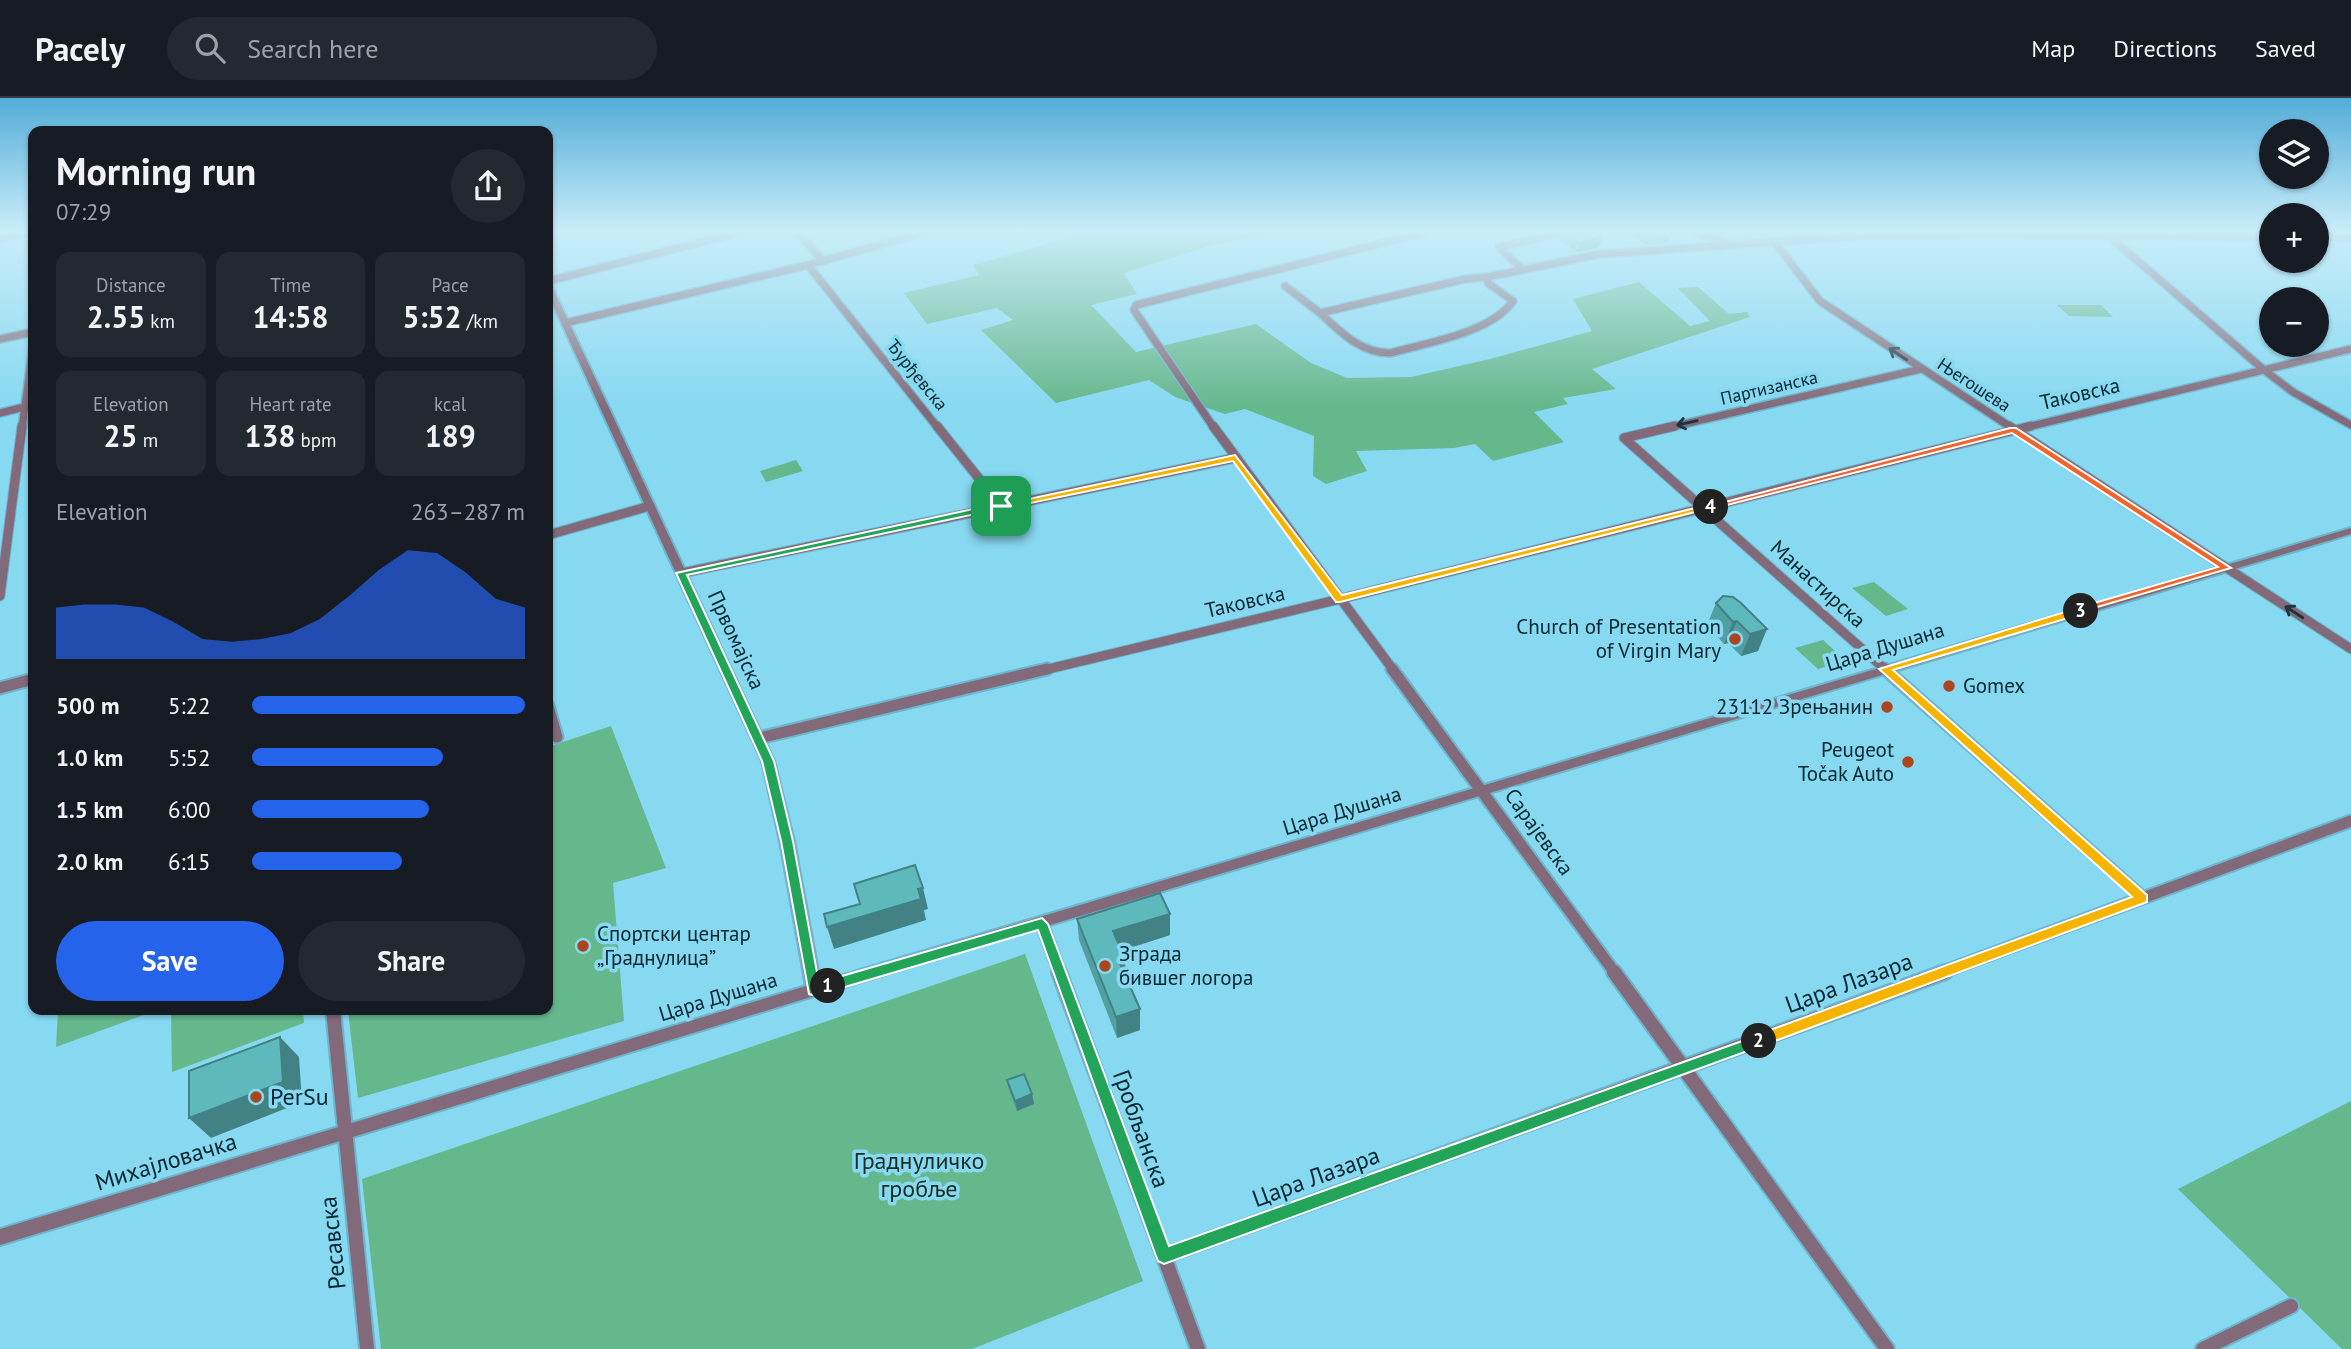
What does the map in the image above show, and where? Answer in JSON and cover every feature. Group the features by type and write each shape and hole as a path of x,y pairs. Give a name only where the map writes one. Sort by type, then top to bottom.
{"street":[{"path":"565,323 702,290"},
{"name":"Ђурђевска","path":"828,290 1001,506"},
{"name":"Сарајевска","path":"1187,290 1140,302 1134,310 1235,458 1482,790 1887,1349"},
{"path":"1291,290 1362,348 1376,353 1390,353 1475,329 1513,305 1510,297 1500,290"},
{"path":"1320,313 1414,290"},
{"name":"Његошева","path":"1813,290 1826,306 2351,649"},
{"path":"2172,290 2293,393 2351,425"},
{"name":"Првомајска","path":"553,298 768,761 787,841 814,990"},
{"path":"0,339 28,333"},
{"name":"Таковска","path":"759,738 1340,599 2013,430 2351,349"},
{"name":"Партизанска","path":"1624,438 1921,369"},
{"path":"0,596 28,380"},
{"path":"0,412 24,407"},
{"name":"Манастирска","path":"1624,438 2143,898"},
{"path":"681,573 1235,458"},
{"path":"553,534 650,506"},
{"name":"Цара Душана","path":"346,1133 814,990 2351,531"},
{"path":"0,688 28,680"},
{"path":"553,723 557,737"},
{"name":"Цара Лазара","path":"1164,1256 1685,1068 2351,821"},
{"name":"Гробљанска","path":"1042,924 1198,1349"},
{"name":"Ресавска","path":"334,1015 367,1349"},
{"name":"Михајловачка","path":"0,1237 346,1133"},
{"path":"2203,1349 2291,1306"}],"green space":[{"path":"915,290 1135,290 1137,294 1091,305 1136,352 1256,324 1311,363 1347,378 1411,377 1592,331 1573,299 1606,290 1649,290 1690,326 1710,321 1680,290 1702,290 1729,314 1747,312 1750,317 1592,369 1616,389 1563,398 1568,404 1534,412 1564,442 1493,461 1475,444 1454,448 1356,451 1367,471 1326,484 1313,476 1314,436 1245,409 1225,414 1175,397 1149,380 1056,403 981,330 1013,320 997,308 927,324 904,293"},
{"path":"2057,305 2101,305 2113,317 2069,316"},
{"path":"796,460 803,471 766,482 760,471"},
{"path":"1874,582 1908,609 1886,616 1852,588"},
{"path":"1823,640 1846,661 1818,669 1795,648"},
{"name":"Спортски центар „Граднулица”","path":"611,726 666,868 613,883 624,1021 358,1098 349,1015 553,1015 553,745"},
{"name":"Граднуличко гробље","path":"1025,954 1143,1281 972,1349 381,1349 362,1179"},
{"path":"58,1015 143,1015 56,1047"},
{"path":"171,1015 303,1015 304,1023 172,1072"},
{"path":"2351,1101 2351,1349 2342,1349 2178,1189"}],"building":[{"path":"1723,596 1733,597 1741,603 1767,629 1750,634 1737,621 1733,622 1716,603"},
{"path":"915,865 923,888 918,889 921,899 827,927 824,914 860,904 854,884"},
{"path":"1160,893 1170,914 1113,931 1125,959 1119,961 1140,1009 1116,1017 1077,919"},
{"path":"280,1037 283,1082 189,1118 189,1071"},
{"path":"1024,1074 1032,1094 1015,1101 1007,1080"}],"place":[{"name":"Church of Presentation of Virgin Mary","path":"1735,639"},
{"name":"Gomex","path":"1949,686"},
{"name":"23112 Зрењанин","path":"1887,707"},
{"name":"Peugeot Točak Auto","path":"1908,762"},
{"name":"Спортски центар „Граднулица”","path":"583,946"},
{"name":"Зграда бившег логора","path":"1105,966"},
{"name":"PerSu","path":"256,1097"}],"route":[{"path":"2013,430 2226,568 1884,669 2143,898 1672,1073 1164,1256 1042,924 814,990 787,841 768,761 681,573 1001,506 1235,458 1340,599 2013,430"}]}
